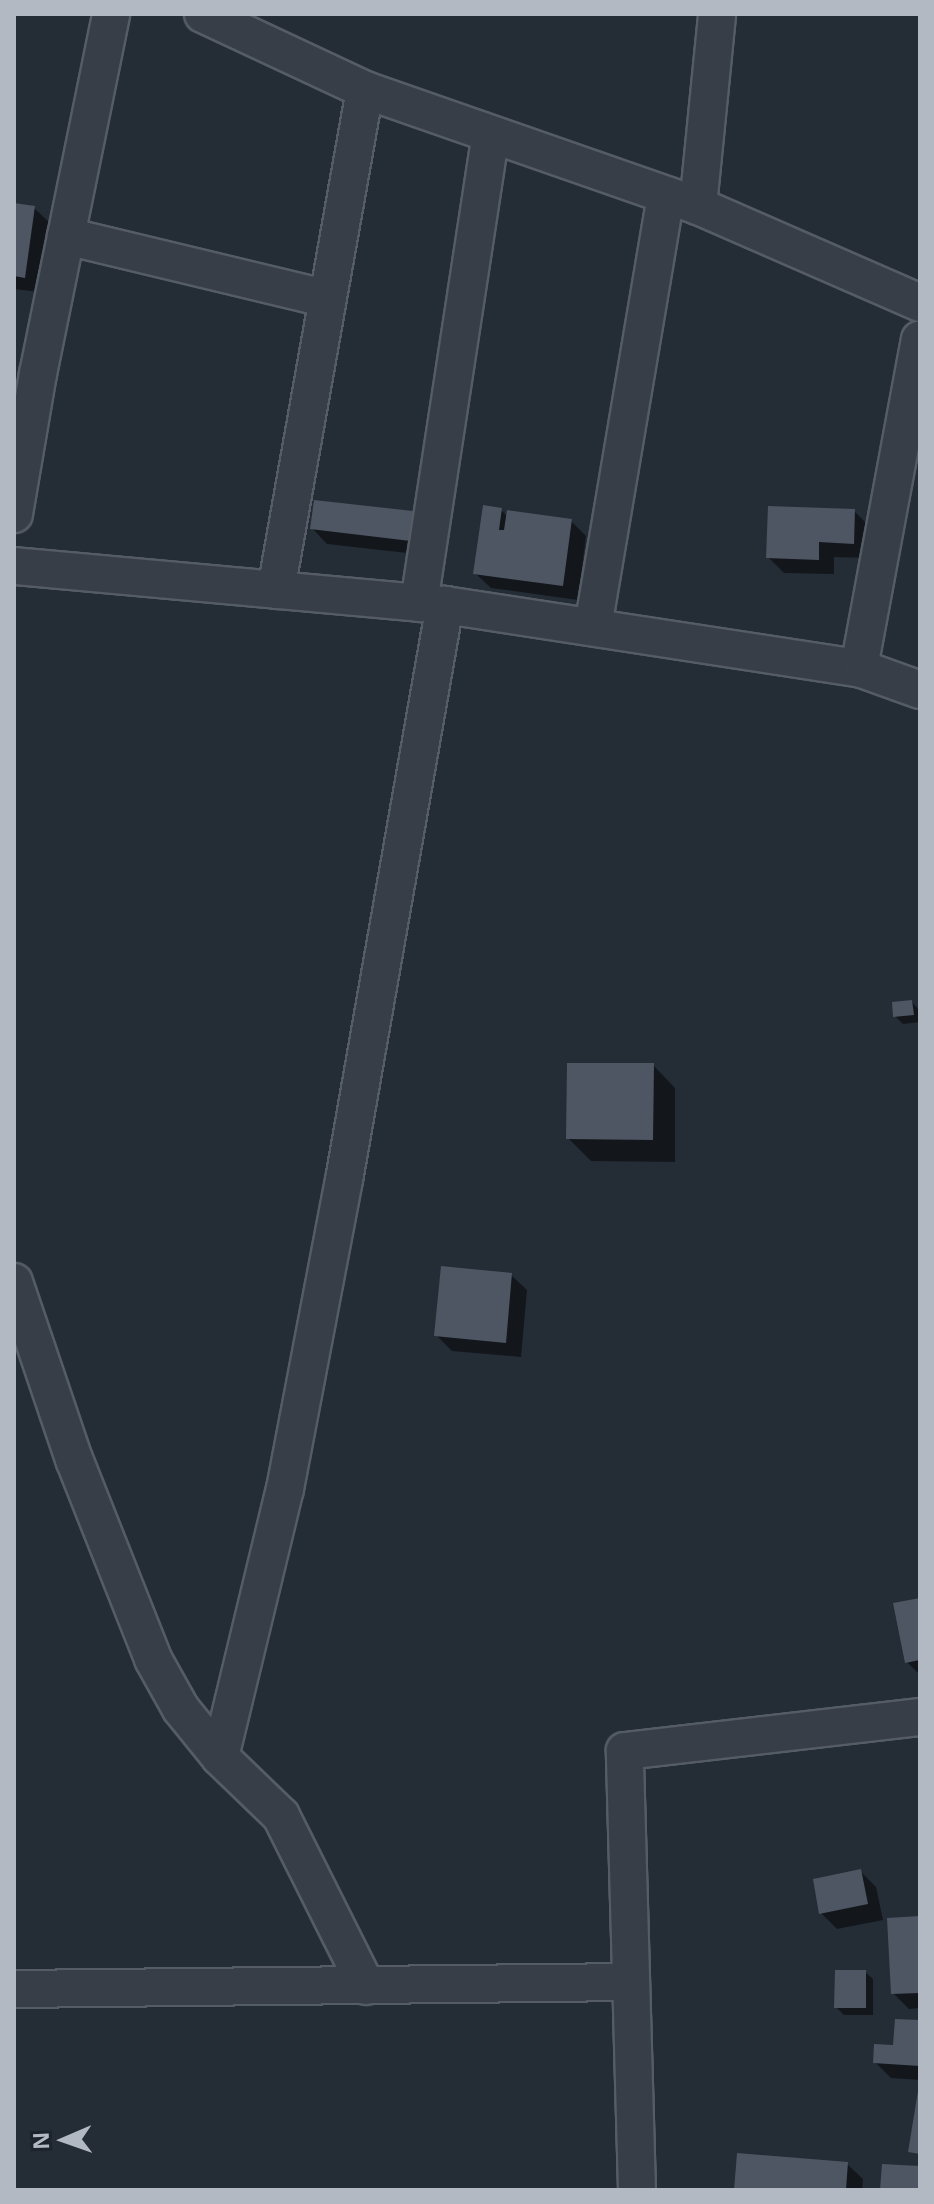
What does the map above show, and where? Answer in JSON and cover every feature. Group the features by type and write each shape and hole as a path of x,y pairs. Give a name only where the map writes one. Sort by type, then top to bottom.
{"street":[{"path":"14,514 111,14"},
{"path":"203,14 365,90 682,201 920,303"},
{"path":"593,627 682,201 717,14"},
{"path":"276,590 365,90"},
{"path":"220,1757 285,1489 344,1180 432,604 491,134"},
{"path":"66,236 328,299"},
{"path":"859,668 920,340"},
{"path":"14,566 432,604 859,668 920,690"},
{"path":"14,1282 74,1459 153,1659 181,1709 220,1757 281,1816 366,1986"},
{"path":"637,2190 625,1751 920,1717"},
{"path":"14,1989 631,1982"}],"building":[{"path":"14,203 35,206 25,278 14,276"},
{"path":"314,500 422,512 419,542 310,529"},
{"path":"483,505 502,508 499,530 504,530 507,510 572,519 563,586 473,574"},
{"path":"768,506 855,509 854,544 819,542 819,560 766,558"},
{"path":"912,1000 914,1015 893,1017 892,1002"},
{"path":"567,1063 654,1063 653,1140 566,1139"},
{"path":"441,1266 512,1273 506,1343 434,1336"},
{"path":"920,1598 920,1660 905,1663 893,1603"},
{"path":"861,1869 868,1904 819,1914 813,1879"},
{"path":"920,1916 920,1993 891,1994 887,1918"},
{"path":"835,1970 866,1970 866,2008 834,2008"},
{"path":"895,2019 920,2020 920,2066 873,2063 874,2044 893,2045"},
{"path":"920,2092 920,2154 908,2152"},
{"path":"737,2153 848,2162 846,2190 734,2190"},
{"path":"882,2164 920,2166 920,2190 880,2190"}]}
